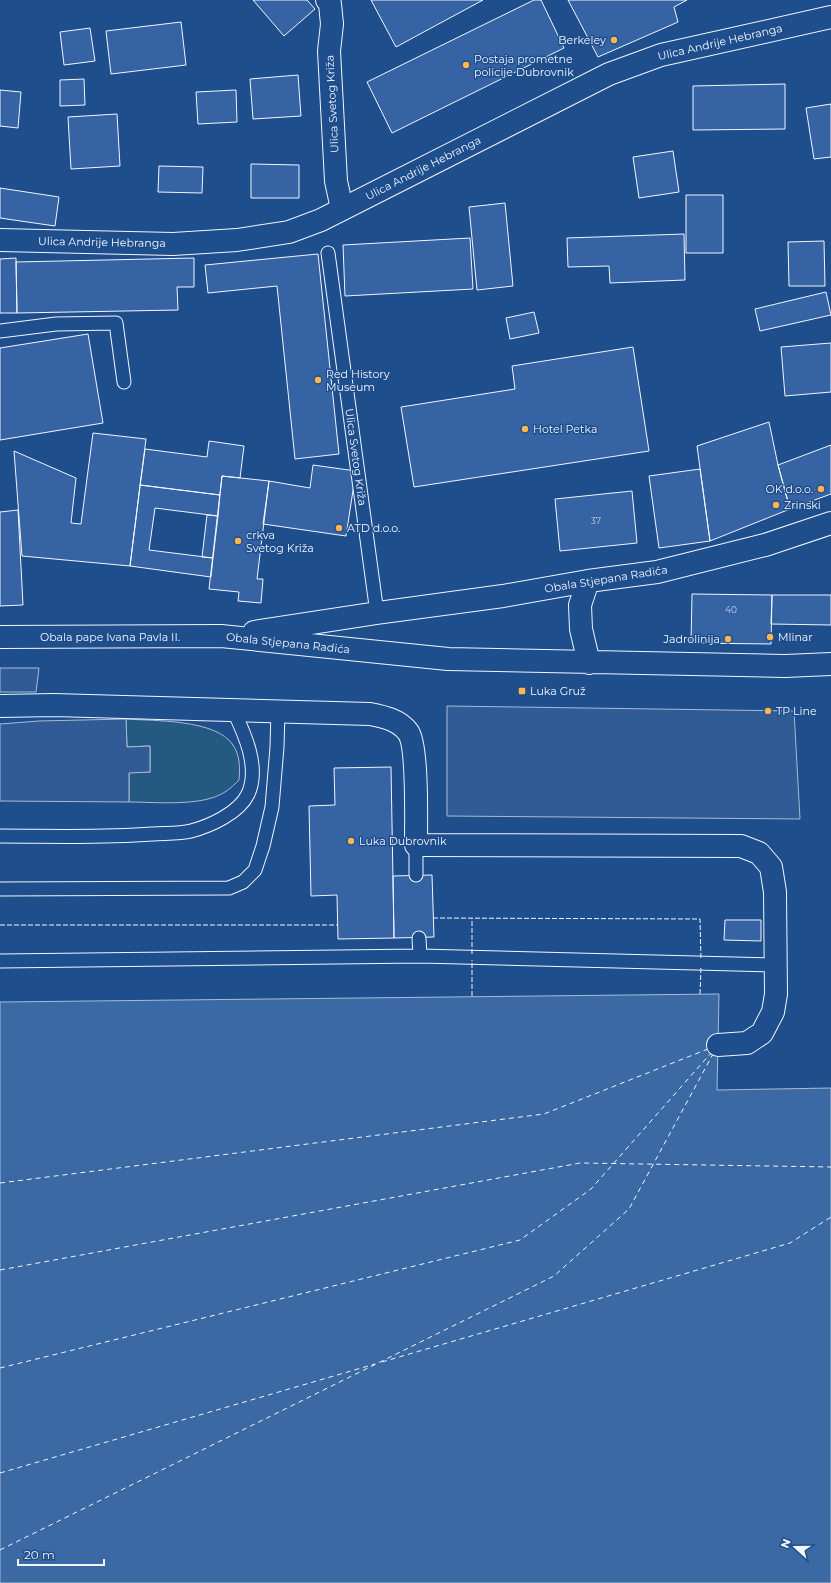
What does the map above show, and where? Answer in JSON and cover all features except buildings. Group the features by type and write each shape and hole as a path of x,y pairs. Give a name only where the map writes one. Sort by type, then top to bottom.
{"street":[{"name":"Ulica Svetog Križa","path":"327,0 330,4 332,24 329,51 336,181 342,208"},
{"name":"Ulica Andrije Hebranga","path":"0,240 174,244 237,240 289,232 321,220 342,208 609,74 661,55 831,17"},
{"name":"Obala Stjepana Radića","path":"221,636 503,596 588,581 658,572 765,545 831,523"},
{"path":"588,581 580,605 581,629 590,663"},
{"name":"Obala Stjepana Radića","path":"221,636 448,659 785,666 831,664"},
{"name":"Obala pape Ivana Pavla II.","path":"0,637 221,636"},
{"path":"0,706 54,705 278,711 370,714 386,717 400,724 409,733 412,742 415,786 416,845 741,846 759,853 771,868 776,892 776,994 773,1012 762,1033 747,1043 718,1045"}],"lane":[{"name":"Ulica Svetog Križa","path":"328,253 377,613"},
{"path":"0,331 56,324 116,323 124,382"},
{"path":"0,836 129,836 190,831 216,822 236,809 248,794 252,778 251,760 246,737 233,710"},
{"path":"0,888 229,888 243,882 255,870 263,846 272,807 277,747 278,711"},
{"path":"416,845 416,875"},
{"path":"419,938 420,956"},
{"path":"0,961 420,956 776,965"}],"shaded area":[{"path":"0,668 39,668 36,692 0,692"},
{"path":"447,706 794,711 800,819 447,816"},
{"path":"126,719 184,723 213,730 225,736 233,745 237,753 239,780 225,792 204,800 178,803 129,802 129,772 150,772 150,746 127,747"},
{"path":"126,719 127,747 150,746 150,772 129,773 129,802 0,801 0,724 39,721"},
{"path":"719,994 717,1090 831,1088 831,1583 0,1583 0,1002"}],"ferry route":[{"path":"0,1183 544,1114 708,1049"},
{"path":"0,1368 520,1240 591,1189 711,1053"},
{"path":"0,1550 554,1276 629,1209 713,1054"},
{"path":"0,1270 580,1163 831,1167"},
{"path":"382,1362 790,1243 831,1217"},
{"path":"0,1473 375,1364"}],"fence":[{"path":"433,918 700,919 701,960"},
{"path":"472,918 472,954"},
{"path":"0,925 337,925"},
{"path":"472,960 472,996"},
{"path":"700,994 701,968"}],"place":[{"name":"Berkeley","path":"614,40"},
{"name":"Postaja prometne policije Dubrovnik","path":"466,65"},
{"name":"Red History Museum","path":"318,380"},
{"name":"Hotel Petka","path":"525,429"},
{"name":"OK d.o.o.","path":"821,489"},
{"name":"Zrinski","path":"776,505"},
{"name":"ATD d.o.o.","path":"339,528"},
{"name":"crkva Svetog Križa","path":"238,541"},
{"name":"Mlinar","path":"770,637"},
{"name":"Jadrolinija","path":"728,639"},
{"name":"Luka Gruž","path":"522,691"},
{"name":"TP Line","path":"768,711"},
{"name":"Luka Dubrovnik","path":"351,841"}]}
